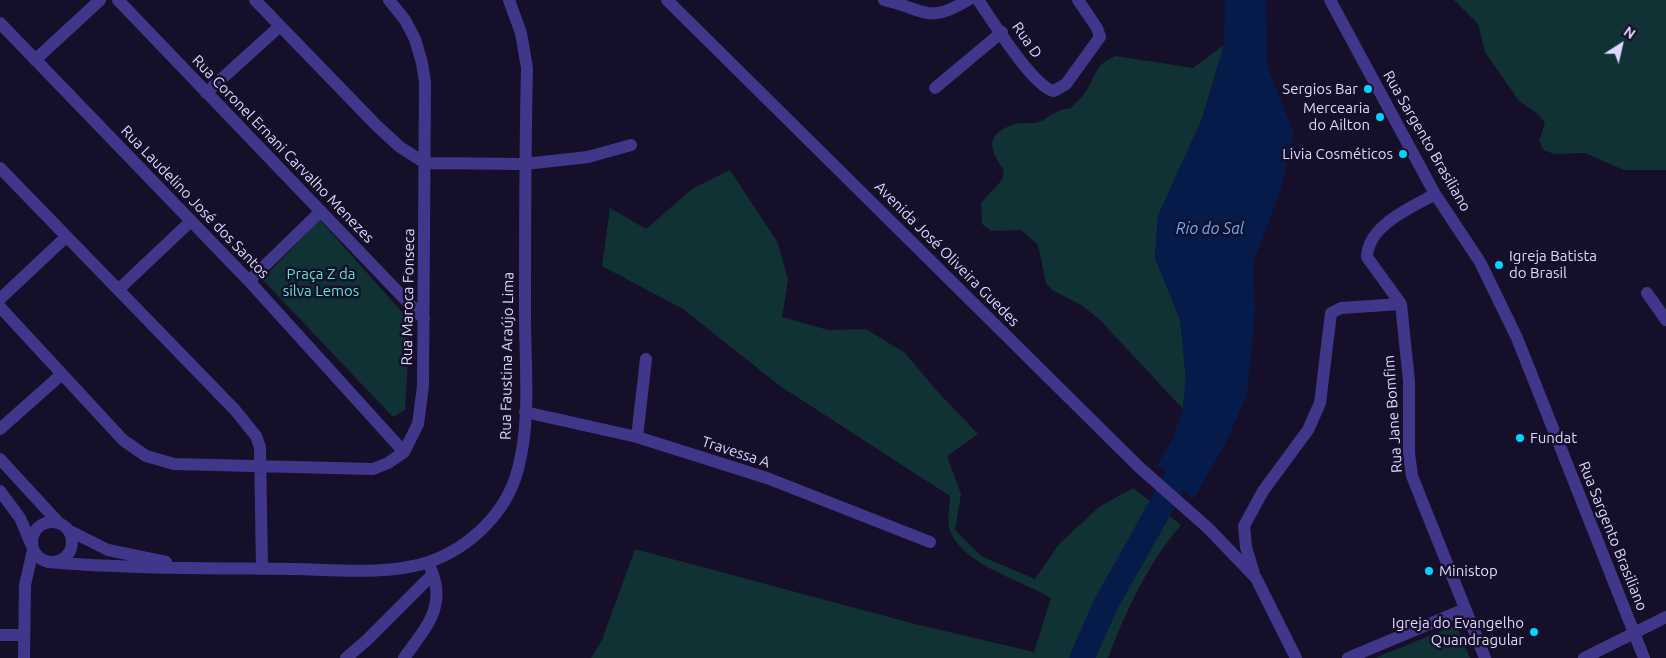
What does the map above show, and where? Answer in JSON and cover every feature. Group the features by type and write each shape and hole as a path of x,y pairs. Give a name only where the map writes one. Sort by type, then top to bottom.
{"street":[{"path":"35,60 100,0"},
{"name":"Rua Coronel Ernani Carvalho Menezes","path":"118,0 424,319"},
{"path":"255,0 377,126 400,147 426,163 525,164 588,157 631,145"},
{"name":"Rua Maroca Fonseca","path":"0,306 124,440 146,456 188,465 261,465 363,471 382,467 404,452 418,424 421,408 424,319 426,111 422,63 415,39 405,20 390,0"},
{"name":"Rua Faustina Araújo Lima","path":"48,562 144,569 431,568 478,534 500,508 518,470 525,412 527,68 521,33 509,0"},
{"name":"Avenida José Oliveira Guedes","path":"667,0 1139,467 1208,528 1256,578"},
{"path":"884,0 933,15 952,9 968,0"},
{"name":"Rua D","path":"978,0 1038,82 1054,91 1066,84 1099,41 1098,31 1078,0"},
{"name":"Rua Sargento Brasiliano","path":"1330,0 1434,194 1480,262 1517,338 1644,658"},
{"name":"Rua Laudelino José dos Santos","path":"0,23 249,281 404,452"},
{"path":"206,93 280,26"},
{"path":"934,88 1002,32"},
{"path":"0,168 247,422 260,447 262,569"},
{"path":"1401,304 1367,257 1368,246 1375,234 1386,224 1434,194"},
{"path":"249,281 321,211"},
{"path":"118,290 191,221"},
{"path":"0,299 66,237"},
{"path":"1647,293 1666,320"},
{"path":"1296,658 1256,578 1246,547 1244,526 1263,491 1308,430 1320,403 1331,313 1341,308 1401,304"},
{"name":"Rua Jane Bomfim","path":"1401,304 1408,381 1409,454 1412,476 1485,658"},
{"path":"637,437 646,359"},
{"path":"0,429 62,374"},
{"name":"Travessa A","path":"525,412 637,437 767,478 930,542"},
{"name":"Rua Faustina Araújo Lima","path":"0,459 64,526 93,544 120,553 198,568"},
{"path":"0,491 20,518 32,547 36,555 48,562 55,562 67,555 72,543 64,526 45,522 39,525 32,536 32,547 25,585 24,658"},
{"path":"346,658 431,568"},
{"path":"404,658 425,628 435,608 438,593 431,568"},
{"path":"1348,658 1465,609"},
{"path":"1584,658 1666,617"},
{"path":"0,635 23,635"}],"green space":[{"path":"1454,0 1666,0 1666,170 1624,170 1585,153 1554,154 1544,150 1539,141 1545,123 1539,115 1519,101 1485,52 1478,24"},
{"path":"1224,45 1202,119 1158,216 1155,258 1180,319 1186,378 1183,409 1098,318 1081,305 1052,290 1046,283 1038,245 1021,230 991,231 982,224 981,203 1002,180 1004,170 995,155 992,143 998,132 1015,124 1039,122 1058,111 1070,109 1084,94 1099,67 1109,59 1116,56 1193,68"},
{"path":"730,170 778,243 788,280 782,317 828,330 866,329 905,353 936,390 978,434 947,456 961,494 955,530 981,556 1035,579 1059,544 1099,507 1133,488 1181,525 1148,571 1122,623 1108,658 591,658 602,640 635,549 915,624 1034,652 1051,598 992,570 965,551 955,540 949,527 950,496 780,386 683,309 602,266 610,208 646,229 692,189"},
{"name":"Praça Z da silva Lemos","path":"320,220 410,321 405,410 393,417 262,279"},
{"path":"1456,625 1470,658 1375,658"}],"water":[{"name":"Rio do Sal","path":"1225,0 1266,0 1267,65 1294,133 1281,189 1253,264 1255,313 1247,395 1225,444 1194,499 1157,465 1172,440 1183,409 1186,378 1180,319 1155,258 1158,216 1202,119 1224,45"}],"waterway":[{"name":"Rio do Sal","path":"1082,658 1106,604 1191,453"}],"place":[{"name":"Sergios Bar","path":"1368,89"},
{"name":"Mercearia do Ailton","path":"1380,117"},
{"name":"Livia Cosméticos","path":"1403,154"},
{"name":"Igreja Batista do Brasil","path":"1499,265"},
{"name":"Fundat","path":"1520,438"},
{"name":"Ministop","path":"1429,571"},
{"name":"Igreja do Evangelho Quandragular","path":"1534,632"}]}
